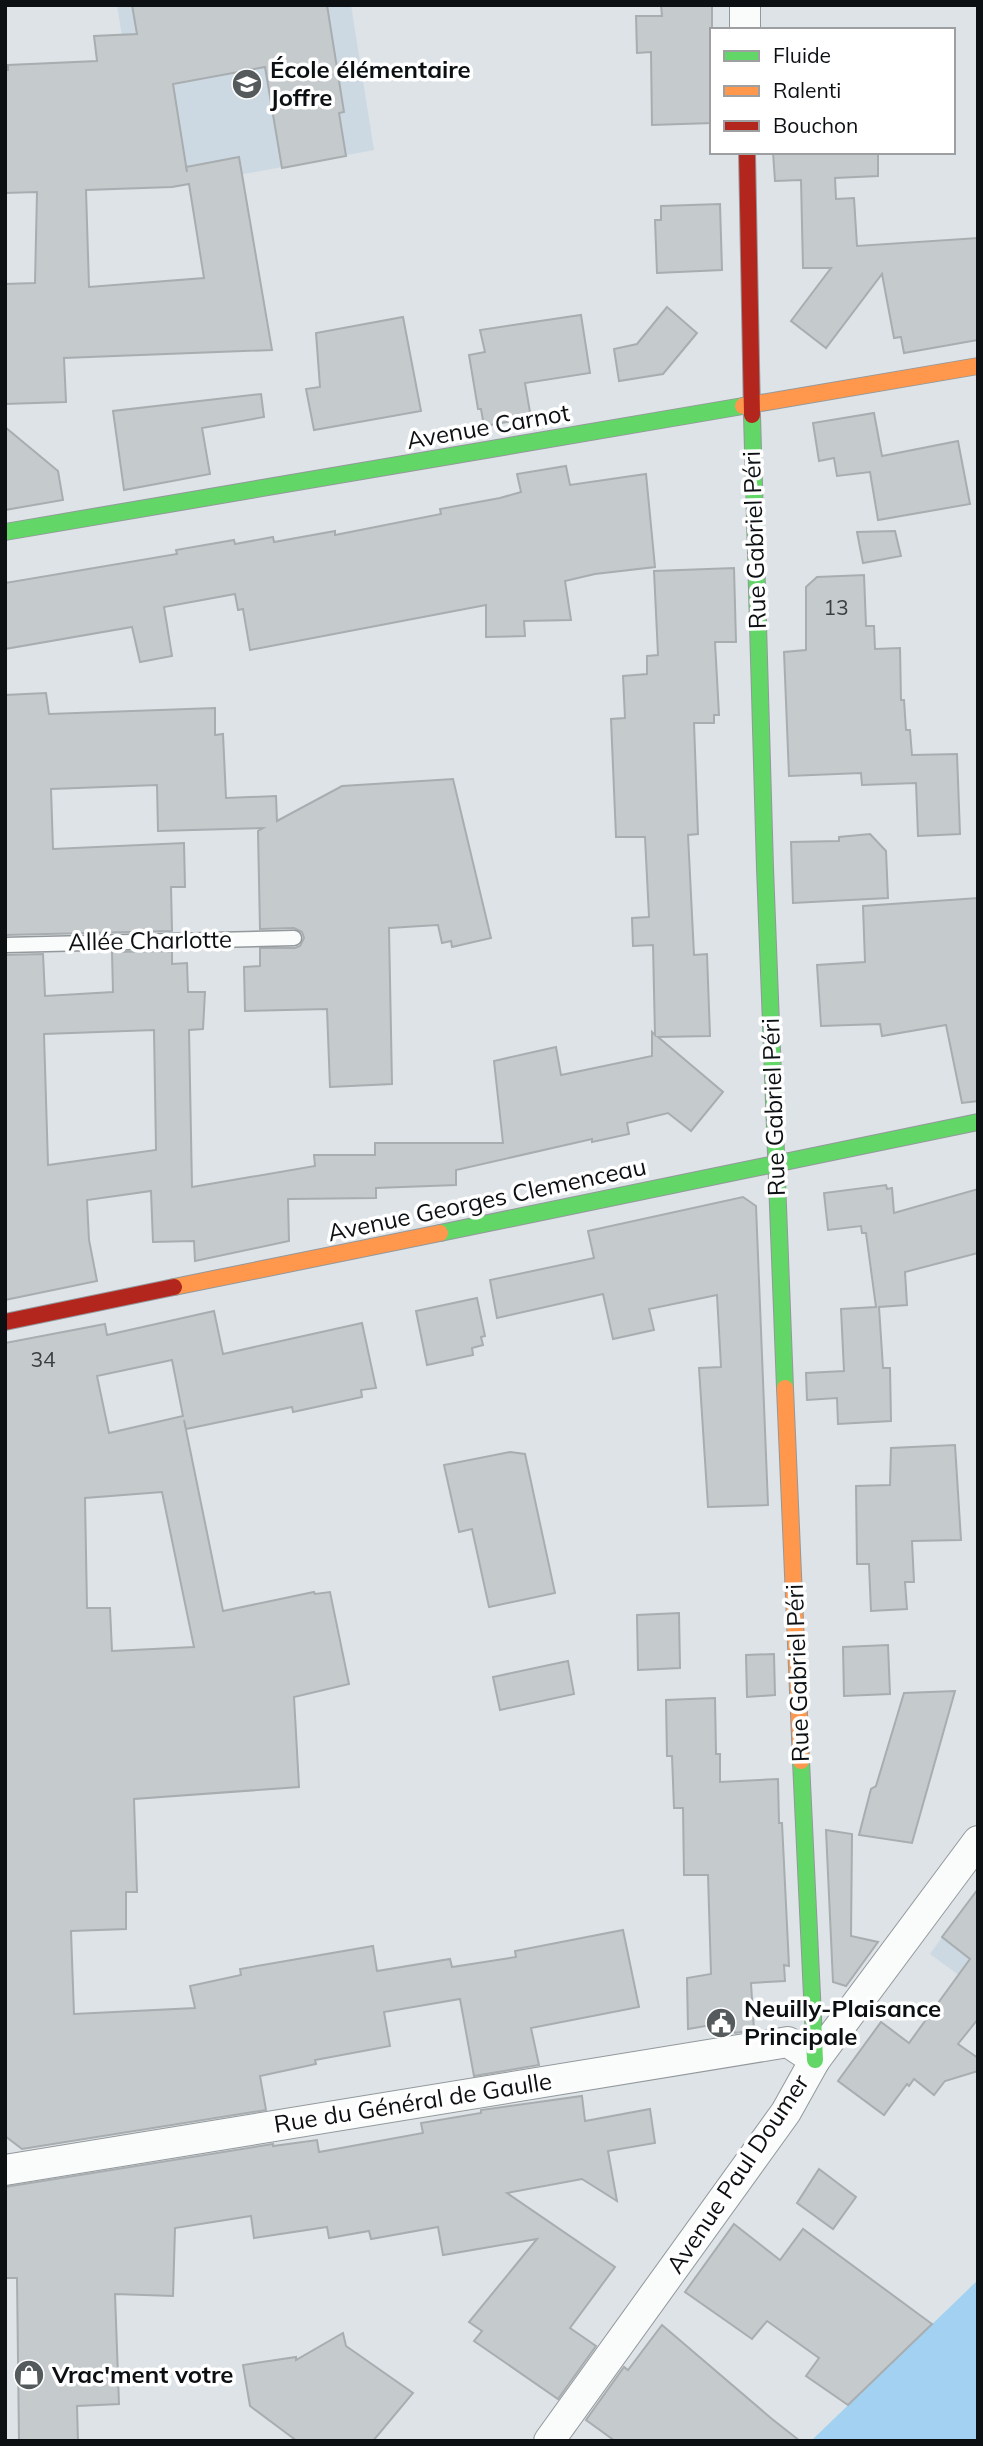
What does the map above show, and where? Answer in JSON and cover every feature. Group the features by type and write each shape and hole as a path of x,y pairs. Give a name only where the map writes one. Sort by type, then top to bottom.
{"street":[{"path":"745,5 745,28"},
{"name":"Rue Gabriel Péri","path":"747,154 750,405 776,1165 815,2060"},
{"name":"Avenue Carnot","path":"5,532 978,366"},
{"name":"Avenue Georges Clemenceau","path":"5,1322 978,1122"},
{"name":"Avenue Paul Doumer","path":"549,2441 786,2112 815,2060 978,1841"},
{"name":"Rue du Général de Gaulle","path":"5,2170 788,2042 815,2060"}],"lane":[{"name":"Allée Charlotte","path":"5,945 294,938"}],"shaded area":[{"name":"École élémentaire Joffre","path":"117,5 351,5 374,150 179,186 146,188"},
{"path":"978,1888 978,1989 930,1954"},
{"path":"978,2280 978,2438 975,2441 811,2441"}],"building":[{"path":"132,5 327,5 344,112 339,113 346,156 282,168 265,67 173,84 186,167 239,157 272,350 64,358 66,402 5,404 5,284 35,283 37,192 5,193 5,70 8,70 8,65 97,61 94,36 137,34","holes":["189,184 204,278 89,287 86,190"]},
{"path":"661,5 712,5 710,123 652,125 651,52 637,53 636,16 662,16"},
{"path":"773,154 878,154 878,176 835,178 836,199 854,198 857,246 978,238 978,340 904,353 901,337 894,338 882,274 826,348 791,321 831,268 803,268 801,180 775,181"},
{"path":"720,204 722,270 657,273 655,220 661,220 661,206"},
{"path":"667,307 697,333 663,374 619,381 614,349 637,344"},
{"path":"581,315 590,373 525,383 531,418 484,426 481,409 478,409 469,355 485,352 480,330"},
{"path":"403,317 421,411 314,430 306,389 320,387 316,333"},
{"path":"261,394 264,417 202,428 210,474 124,490 113,411"},
{"path":"874,413 882,456 958,441 970,504 878,520 870,472 837,476 834,458 819,461 813,423"},
{"path":"5,427 58,471 63,500 5,510"},
{"path":"566,466 570,485 646,474 655,567 595,574 565,581 571,620 524,621 525,636 486,637 486,605 250,650 243,609 238,610 235,594 164,607 172,656 140,662 132,627 5,649 5,583 177,554 176,550 234,540 235,544 273,537 274,542 335,531 335,535 441,514 440,509 521,492 517,474"},
{"path":"895,531 901,556 863,563 857,532"},
{"path":"734,568 736,642 715,642 719,715 714,715 714,723 694,723 698,834 688,835 694,955 707,954 710,1036 658,1037 723,1092 691,1131 668,1113 627,1123 629,1134 592,1142 592,1139 456,1170 456,1185 376,1188 376,1198 288,1199 289,1241 195,1261 194,1241 153,1242 151,1191 87,1200 89,1240 97,1281 5,1300 5,955 43,954 45,996 113,992 112,952 172,951 172,964 187,963 188,992 205,992 203,1029 189,1030 192,1187 315,1166 314,1155 375,1155 375,1143 503,1143 494,1061 556,1047 561,1075 652,1056 652,1032 655,1035 653,945 633,946 632,918 649,917 645,837 616,837 611,719 625,718 623,676 647,674 647,656 658,655 654,571","holes":["154,1030 156,1150 48,1165 44,1034"]},
{"path":"864,575 866,626 874,626 875,649 900,648 901,700 904,700 906,730 910,730 912,755 957,754 960,834 918,836 916,783 862,785 861,773 789,776 784,652 806,650 806,587 817,577"},
{"path":"46,693 49,714 215,708 215,735 223,734 226,798 276,796 277,821 342,786 453,779 491,938 452,947 451,941 442,943 438,925 389,928 392,1084 330,1087 327,1009 245,1011 244,967 260,966 260,948 295,948 300,946 304,938 302,932 294,928 260,929 258,831 263,828 158,831 157,785 51,789 53,849 184,843 185,887 171,887 172,931 5,935 5,695"},
{"path":"870,834 886,851 888,898 793,903 791,842 839,841 839,837"},
{"path":"978,898 978,1101 962,1103 946,1025 882,1036 880,1024 821,1026 817,965 865,962 863,906"},
{"path":"886,1185 887,1189 892,1188 894,1213 978,1189 978,1253 905,1272 907,1305 879,1307 883,1368 890,1368 891,1421 838,1424 837,1398 807,1400 806,1373 844,1371 841,1309 876,1307 866,1233 862,1233 861,1226 828,1230 824,1193"},
{"path":"743,1197 756,1206 768,1505 708,1507 699,1368 721,1367 717,1295 649,1309 654,1330 613,1339 603,1294 497,1318 490,1280 594,1258 588,1231"},
{"path":"477,1298 485,1336 481,1337 483,1345 472,1348 473,1355 427,1365 416,1311"},
{"path":"214,1311 223,1354 362,1323 376,1388 361,1390 362,1397 293,1412 292,1407 186,1429 184,1420 223,1611 314,1592 330,1592 349,1684 294,1697 299,1787 134,1799 137,1892 126,1892 126,1929 71,1931 74,2014 195,2008 190,1986 241,1975 240,1969 373,1946 377,1971 450,1959 452,1967 516,1957 515,1951 623,1930 639,2007 531,2028 539,2065 474,2076 460,1999 384,2012 390,2046 315,2060 316,2064 260,2076 266,2110 22,2149 5,2136 5,1343 105,1324 107,1335","holes":["172,1360 183,1416 109,1433 97,1376","162,1492 194,1647 112,1651 110,1608 87,1608 85,1498"]},
{"path":"955,1445 961,1540 912,1541 914,1582 905,1582 907,1609 871,1611 869,1564 857,1564 856,1486 890,1485 891,1448"},
{"path":"510,1452 525,1454 555,1593 489,1607 472,1529 459,1532 444,1465"},
{"path":"679,1613 680,1668 638,1670 637,1615"},
{"path":"888,1645 890,1694 844,1696 843,1647"},
{"path":"774,1654 775,1695 747,1697 746,1655"},
{"path":"568,1661 574,1694 500,1710 493,1677"},
{"path":"955,1691 912,1843 859,1835 871,1789 876,1786 904,1693"},
{"path":"715,1698 716,1754 720,1754 720,1782 778,1779 779,1823 782,1823 789,1966 784,1965 785,1981 751,1983 754,2030 735,2033 728,2022 688,2029 687,1978 711,1974 708,1875 684,1875 683,1808 674,1808 672,1756 667,1756 666,1700"},
{"path":"826,1830 852,1834 851,1936 878,1942 846,1986 833,1982"},
{"path":"978,1889 978,2019 958,2044 978,2058 978,2071 945,2081 934,2095 914,2079 909,2086 907,2084 884,2115 838,2081 881,2022 909,2043 970,1959 942,1937"},
{"path":"582,2096 585,2121 650,2109 655,2143 608,2151 617,2201 582,2179 507,2193 615,2267 570,2328 596,2346 558,2399 474,2341 482,2331 469,2322 537,2239 443,2255 438,2227 371,2239 369,2231 329,2238 327,2227 254,2238 251,2216 175,2228 173,2296 115,2294 119,2404 77,2406 78,2441 19,2441 17,2278 5,2278 5,2187 273,2144 317,2140 319,2152 423,2133 421,2123 481,2113 481,2110"},
{"path":"819,2169 856,2197 833,2229 797,2203"},
{"path":"734,2224 780,2260 803,2229 932,2324 848,2405 806,2376 819,2358 767,2321 752,2339 685,2292"},
{"path":"662,2325 800,2441 615,2441 586,2420 624,2367 628,2370"},
{"path":"343,2333 346,2346 413,2393 373,2441 297,2441 250,2406 243,2365 296,2357 296,2360"}],"traffic: fast":[{"path":"5,532 743,406"},
{"path":"752,415 765,868 785,1388"},
{"path":"440,1233 978,1122"},
{"path":"801,1761 815,2060"}],"traffic: slow":[{"path":"743,406 978,366"},
{"path":"174,1287 440,1233"},
{"path":"785,1388 801,1761"}],"traffic: jam":[{"path":"747,154 752,415"},
{"path":"5,1322 174,1287"}],"place":[{"name":"École élémentaire Joffre","path":"247,84"},
{"name":"Neuilly-Plaisance Principale","path":"721,2023"},
{"name":"Vrac'ment votre","path":"29,2375"}]}
